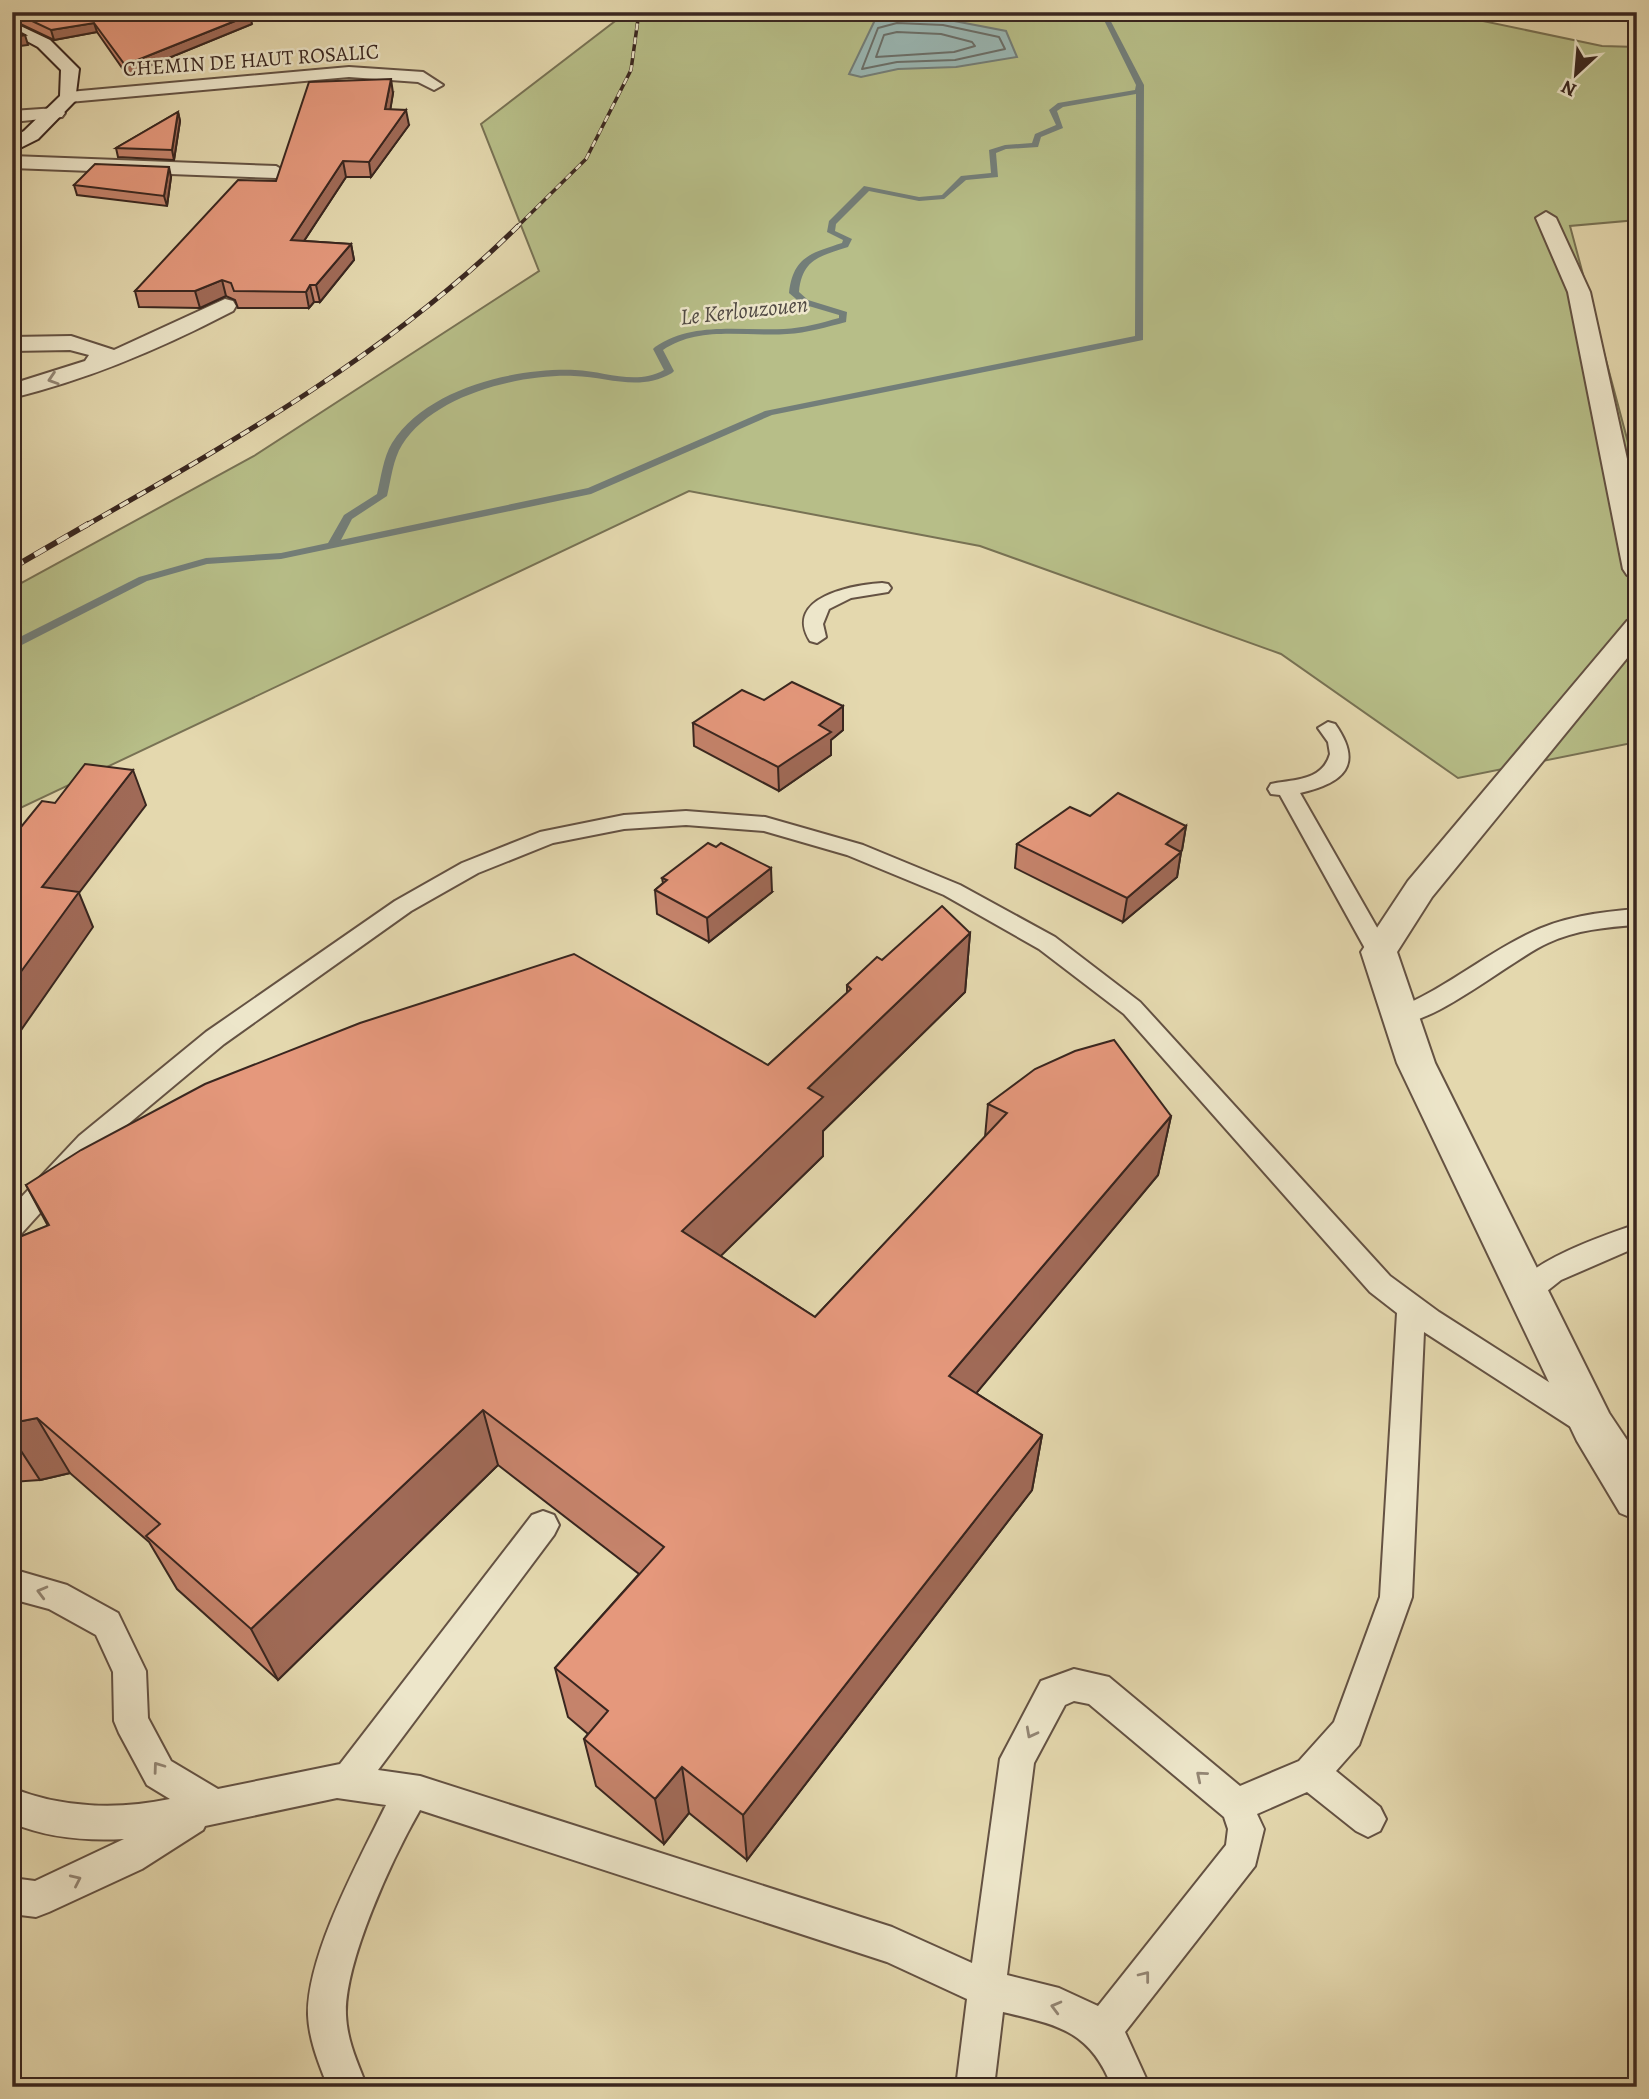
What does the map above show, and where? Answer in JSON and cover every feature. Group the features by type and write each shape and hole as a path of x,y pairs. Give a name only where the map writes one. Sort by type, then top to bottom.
{"street":[{"path":"12,27 38,38 56,52 70,69 69,97 56,113 31,135 12,146"},
{"name":"CHEMIN DE HAUT ROSALIC","path":"69,97 349,72 423,77 434,85"},
{"path":"12,117 56,113"},
{"path":"12,162 276,172"},
{"path":"1546,218 1579,292 1637,569"},
{"path":"12,391 93,366 180,330 225,306"},
{"path":"12,344 71,343 104,352 93,366"},
{"path":"1637,627 1420,889 1379,952 1416,1063 1593,1427 1637,1498"}],"lane":[{"path":"817,637 813,625 814,615 822,606 847,593 882,588"},
{"path":"1328,729 1336,737 1340,749 1340,761 1333,771 1314,783 1282,789 1379,952"},
{"path":"12,1225 88,1143 215,1038 403,906 470,868 548,837 624,822 686,818 765,824 855,850 952,890 1047,943 1132,1008 1380,1283 1411,1309 1535,1385 1593,1427"},
{"path":"1401,1016 1425,1008 1493,964 1557,930 1637,917"},
{"path":"1527,1291 1551,1272 1637,1235"},
{"path":"1236,1805 1311,1773 1347,1733 1396,1597 1411,1309"},
{"path":"347,1783 543,1525"},
{"path":"12,1584 56,1596 107,1623 129,1671 131,1721 159,1773 213,1805"},
{"path":"975,2087 1017,1759 1054,1693 1074,1685 1097,1689 1236,1805 1246,1829 1242,1853 1103,2030"},
{"path":"1311,1773 1368,1819"},
{"path":"12,1805 36,1815 92,1823 152,1821 213,1805 337,1781 410,1792 892,1945 987,1989 1077,2013 1103,2030 1121,2056 1131,2087"},
{"path":"348,2087 331,2033 327,2010 331,1983 349,1931 410,1792"},
{"path":"12,1896 36,1899 129,1856 213,1805"}],"green space":[{"path":"627,12 1440,12 1602,46 1637,47 1637,220 1570,226 1637,476 1637,742 1458,778 1281,654 980,546 689,491 12,812 12,588 254,456 539,271 481,124"}],"water":[{"path":"896,16 944,19 1006,31 1017,57 956,67 898,69 861,77 849,74 875,20"}],"building":[{"path":"13,12 79,12 97,20 154,12 250,12 250,15 125,65 94,23 51,30"},
{"path":"12,28 25,35 12,37"},
{"path":"391,79 385,109 406,110 369,162 343,161 291,240 351,244 316,285 310,285 306,292 234,291 231,283 222,280 195,291 135,291 238,180 276,181 309,82"},
{"path":"178,112 172,150 116,148"},
{"path":"95,164 169,167 164,196 74,185"},
{"path":"792,682 843,706 819,725 831,732 778,767 693,723 742,690 764,700"},
{"path":"85,764 133,770 42,887 79,892 12,984 12,838 42,801 55,803"},
{"path":"1118,793 1186,826 1166,844 1181,852 1127,898 1017,844 1070,807 1090,816"},
{"path":"708,843 716,847 721,843 771,868 707,918 655,890 667,880 662,878"},
{"path":"942,906 970,933 808,1088 823,1097 682,1231 815,1317 1007,1113 988,1104 1035,1069 1075,1051 1114,1040 1171,1116 949,1376 1042,1435 743,1815 682,1767 655,1799 584,1739 608,1711 555,1668 664,1547 483,1410 251,1629 146,1536 160,1524 37,1418 12,1423 12,1240 49,1225 26,1185 81,1150 205,1084 360,1023 574,954 768,1065 851,989 847,985 877,957 882,960"}],"waterway":[{"name":"Le Kerlouzouen","path":"1103,12 1140,85"},
{"path":"12,646 143,579 206,561 281,556 591,491 769,413 1140,338 1140,85"},
{"name":"Le Kerlouzouen","path":"333,544 348,517 382,496 397,444 411,427 429,412 477,389 528,376 575,373 635,381 658,377 669,371 658,349 671,340 687,335 726,331 800,330 843,320 844,314 805,302 794,293 795,281 798,272 809,259 845,245 848,239 831,232 832,223 867,188 919,199 944,197 964,178 995,175 992,152 1005,147 1035,145 1038,136 1060,126 1053,110 1061,105 1138,92 1140,85"}],"railway":[{"path":"516,228 586,159 631,70 639,12"},
{"path":"85,526 256,426 366,353 419,313 518,226"},
{"path":"12,568 88,524"}]}
